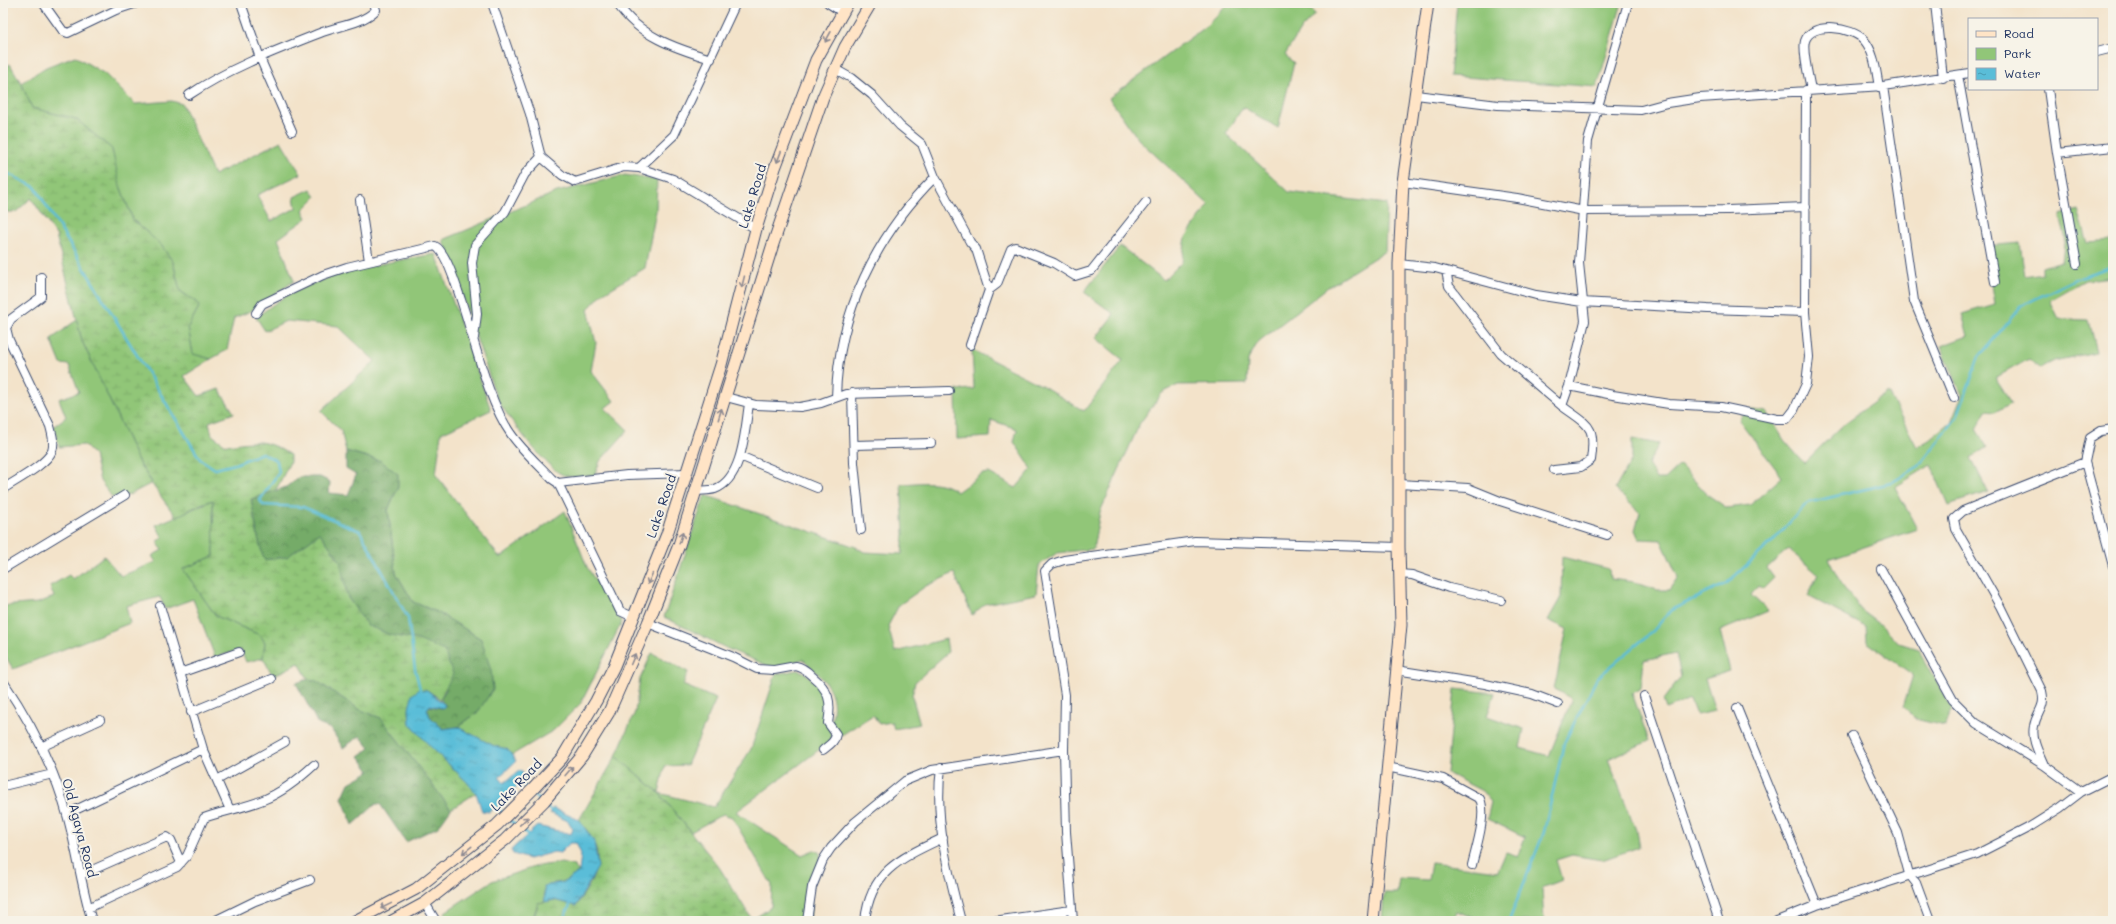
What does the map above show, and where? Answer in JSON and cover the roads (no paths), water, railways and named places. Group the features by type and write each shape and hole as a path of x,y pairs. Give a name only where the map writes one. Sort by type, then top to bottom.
{"main road":[{"path":"392,921 425,904 504,840 544,801 582,756 599,731 626,677 679,544 773,244 823,97 845,46 871,3"},
{"path":"1374,921 1386,767 1401,625 1399,574 1399,264 1404,182 1428,3"},
{"name":"Lake Road","path":"355,921 416,889 497,825 534,789 562,758 585,721 614,666 667,534 721,365 756,229 775,168 816,60 845,7"}],"street":[{"path":"43,3 63,31 68,32 116,10 137,3"},
{"path":"242,3 260,58 292,131"},
{"path":"189,95 260,58 320,33 368,18 376,10 374,3"},
{"path":"492,3 530,114 542,157 562,175 575,182 624,167 639,168 673,179 756,229"},
{"path":"616,3 630,20 654,38 711,59"},
{"path":"639,168 674,135 736,3"},
{"path":"828,3 845,7"},
{"path":"1562,406 1569,386 1585,321 1585,309 1582,302 1579,263 1588,141 1628,3"},
{"path":"1935,3 1942,78"},
{"path":"1569,386 1669,404 1721,407 1777,419 1787,419 1794,410 1806,384 1808,357 1805,312 1808,90 1804,43 1808,33 1829,28 1854,33 1863,39 1872,54 1881,86 1914,301 1954,398"},
{"path":"2098,52 2113,48"},
{"path":"835,69 851,78 872,95 900,126 922,144 935,177 970,242 976,249 989,290"},
{"path":"1416,94 1498,105 1641,110 1667,102 1700,98 1881,86 1968,74"},
{"path":"1958,75 1995,282"},
{"path":"2048,90 2057,153 2077,264"},
{"path":"2057,153 2113,147"},
{"path":"474,338 477,314 472,263 475,245 505,212 525,174 542,157"},
{"path":"836,397 837,371 841,345 854,299 877,251 910,204 935,177"},
{"path":"1404,182 1517,198 1584,211 1728,210 1806,207"},
{"path":"360,200 369,261"},
{"path":"970,345 989,290 997,284 1011,249 1015,247 1054,263 1075,276 1090,271 1146,202"},
{"path":"256,313 262,304 323,275 369,261 432,246 438,248 455,283 494,401 504,423 510,434 558,483 620,611 633,617"},
{"path":"1399,264 1446,271 1536,295 1582,302 1708,310 1805,312"},
{"path":"1446,271 1449,286 1501,354 1590,429 1594,440 1591,460 1573,469 1554,470"},
{"path":"3,489 42,462 53,450 53,440 50,426 9,340 6,328 11,319 40,297 41,277"},
{"path":"726,397 749,404 800,407 821,403 852,393 949,391"},
{"path":"852,393 854,445 861,530"},
{"path":"696,491 716,489 734,472 740,456 749,404"},
{"path":"2113,429 2100,431 2090,438 2085,462 2113,566"},
{"path":"854,445 930,443"},
{"path":"740,456 817,488"},
{"path":"2044,765 2033,736 2034,726 2044,701 2042,690 2000,606 1956,529 1954,519 1963,511 2085,462"},
{"path":"558,483 573,480 627,475 687,473"},
{"path":"1399,484 1468,488 1500,501 1607,534"},
{"path":"3,569 125,495"},
{"path":"1073,921 1066,832 1064,750 1065,695 1045,571 1052,564 1064,560 1124,550 1194,541 1399,547"},
{"path":"1881,569 1953,700 1976,723 2044,765 2081,792"},
{"path":"1399,574 1412,575 1449,588 1501,600"},
{"path":"160,606 202,749 230,810"},
{"path":"648,623 733,657 757,669 774,670 796,666 808,672 825,687 828,695 830,714 828,724 836,734 832,743 823,750"},
{"path":"180,673 239,652"},
{"path":"1396,670 1485,684 1532,694 1558,704"},
{"path":"191,712 271,679"},
{"name":"Old Agaya Road","path":"4,684 41,747 53,774 67,814 92,921"},
{"path":"1644,696 1719,921"},
{"path":"1737,708 1817,905"},
{"path":"41,747 100,720"},
{"path":"1852,736 1898,833 1910,874 1916,883 1930,921"},
{"path":"217,780 285,742"},
{"path":"67,814 202,749"},
{"path":"807,921 812,887 823,860 831,848 856,822 905,781 923,772 941,768 1064,750"},
{"path":"88,908 182,863 187,856 204,818 262,801 278,793 301,777 314,765"},
{"path":"1386,767 1443,779 1480,799 1482,804 1482,818 1472,866"},
{"path":"941,768 939,787 943,838 950,878 961,921"},
{"path":"3,786 53,774"},
{"path":"1777,921 1817,905 1976,854 2028,828 2060,808 2081,792 2113,776"},
{"path":"81,875 167,837 171,840 182,863"},
{"path":"865,921 867,905 872,891 882,875 899,860 943,838"},
{"path":"214,921 255,901 310,880"},
{"path":"425,904 436,921"},
{"path":"994,921 1071,910"}],"water":[{"path":"418,690 427,690 445,705 443,708 430,705 427,709 430,717 443,729 458,727 494,746 507,749 516,761 499,777 504,783 520,770 527,778 489,812 482,811 476,793 467,782 410,724 409,709 412,695"},
{"path":"553,808 579,820 594,841 598,867 576,906 554,900 545,902 544,886 564,882 579,872 581,854 576,843 570,843 560,853 554,852 529,859 513,854 511,850 537,826 571,834 573,829 568,821 550,813"}],"waterway":[{"path":"3,171 35,187 200,459 215,469 235,464 262,453 277,461 279,472 260,500 263,505 303,507 360,531 408,618 415,669 421,693"},
{"path":"1509,921 1544,832 1564,743 1597,678 1653,631 1671,610 1726,584 1772,542 1807,503 1891,483 1919,466 1957,417 1979,357 2021,306 2080,277 2113,266"},
{"path":"519,782 529,790"},
{"path":"532,793 540,801"},
{"path":"494,803 504,814"},
{"path":"544,805 554,813"},
{"path":"507,818 516,825"},
{"path":"521,829 530,836"},
{"path":"565,921 565,916 571,903"}]}
